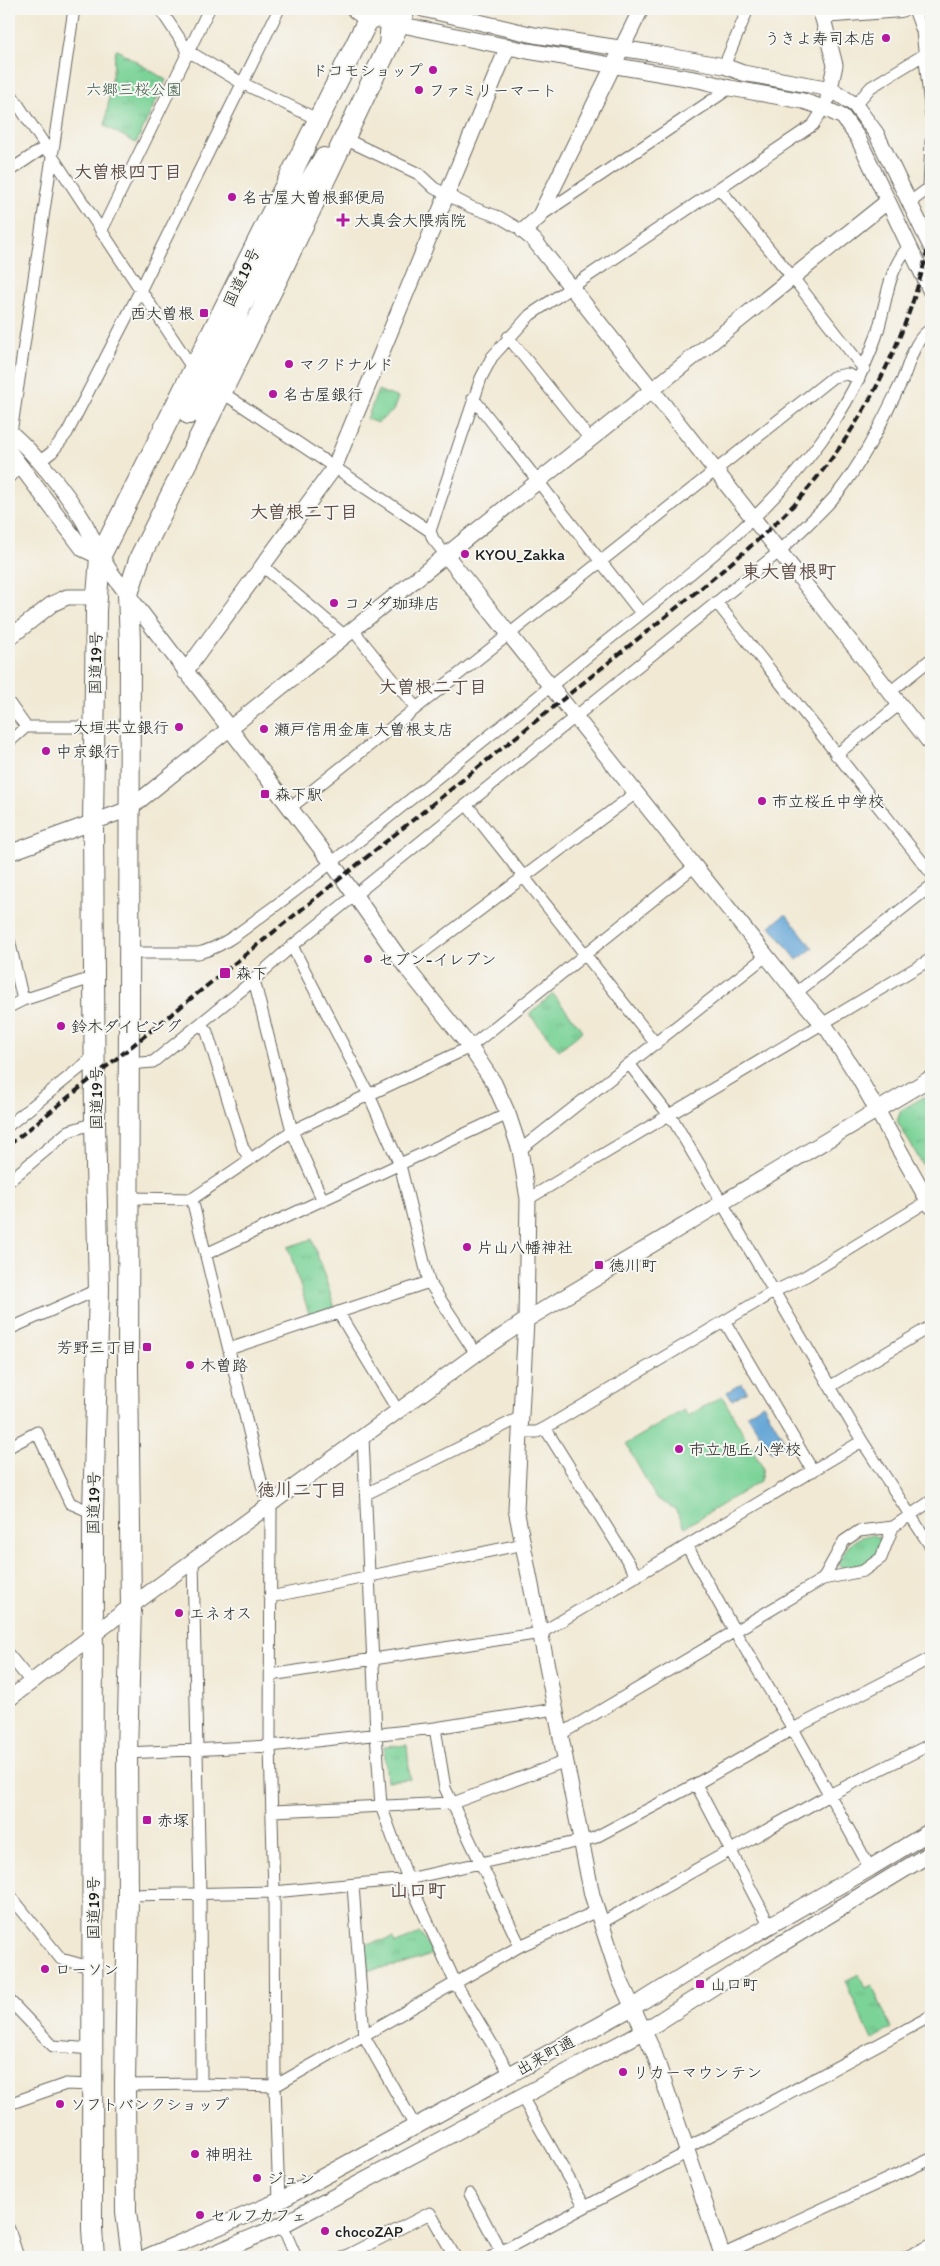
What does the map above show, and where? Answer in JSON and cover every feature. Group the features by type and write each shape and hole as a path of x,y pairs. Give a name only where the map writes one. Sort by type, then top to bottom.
{"highway":[{"name":"国道19号","path":"94,2257 92,2229 92,1636 99,1289 95,1123 93,823 96,597 100,557 195,372 317,119 354,53 363,11"},
{"name":"国道19号","path":"132,2257 126,2212 125,2085 128,1895 127,1752 131,1606 128,594 140,557 220,391 346,139 389,45 396,16"},
{"path":"189,414 222,352 243,304 289,215 340,129 361,106"},
{"path":"243,304 259,252 258,241"}],"main road":[{"path":"821,12 901,9"},
{"name":"出来町通","path":"147,2257 279,2201 633,2007 692,1970 931,1831"},
{"name":"出来町通","path":"206,2257 282,2225 644,2031 771,1950 931,1853"}],"street":[{"path":"74,9 48,151 10,432 39,462 81,518 100,557 228,729 332,863 405,966 470,1047 494,1083 508,1114 520,1150 528,1199 526,1320 516,1510 555,1709 599,1917 620,1980 654,2053 723,2256 931,2158"},
{"path":"160,9 188,51 242,83 317,119"},
{"path":"101,232 209,9"},
{"path":"39,462 52,452 67,433 140,290 278,9"},
{"path":"423,9 534,35 724,66 743,73 832,89 855,105 876,133 931,247"},
{"path":"538,217 641,9"},
{"path":"724,66 748,9"},
{"path":"914,9 928,52 931,116"},
{"path":"363,11 396,16 508,46 699,80 730,88 803,101 843,117 858,138 931,292"},
{"path":"430,531 473,398 492,357 508,337 530,316 571,287 813,125 824,108 832,89 835,65 821,12"},
{"path":"185,672 264,567 334,468 446,194 472,138 508,46"},
{"path":"855,105 871,87 928,52"},
{"path":"523,231 538,217 730,88"},
{"path":"9,91 195,372"},
{"path":"346,139 419,174 434,188 499,217 534,240 716,468 931,744"},
{"path":"909,203 929,188 931,141"},
{"path":"9,171 48,151"},
{"path":"718,188 794,278 862,374"},
{"path":"9,854 129,809 537,480 794,278 888,201"},
{"path":"129,953 198,953 208,951 248,926 332,863 712,555 754,518 790,481 818,446 862,374 876,335 892,271 899,258 909,246"},
{"path":"129,1064 153,1062 354,895 780,551 837,494 858,463 890,406 917,345 925,333 931,329"},
{"path":"508,337 590,439"},
{"path":"289,809 832,377 862,374"},
{"path":"220,391 430,531 433,539 508,634 822,1023 860,1080 930,1203 545,1428 537,1432 520,1424 366,1494"},
{"path":"473,398 641,613"},
{"path":"9,451 83,549 100,557"},
{"path":"9,477 21,468"},
{"path":"264,567 349,633 416,708"},
{"path":"9,638 52,604 67,597 96,597"},
{"path":"717,603 931,873"},
{"path":"890,692 931,659"},
{"path":"9,704 26,727"},
{"path":"836,755 900,704"},
{"path":"9,742 26,727 94,727"},
{"path":"405,966 637,792"},
{"path":"467,805 656,1044"},
{"path":"129,1198 192,1200 292,1131 470,1047 695,866"},
{"path":"796,993 931,886"},
{"path":"9,940 23,1000"},
{"path":"292,946 369,1095 400,1165 429,1282 476,1354"},
{"path":"520,1150 767,955"},
{"path":"528,1199 931,959"},
{"path":"9,1008 23,1000 95,977"},
{"path":"254,980 292,1131 322,1200"},
{"path":"201,1024 207,1032 243,1148 250,1159"},
{"path":"9,1125 96,1055"},
{"path":"630,1065 669,1116 722,1202 862,1441 931,1547"},
{"path":"9,1699 271,1503 476,1354 526,1320 931,1078"},
{"path":"206,1254 508,1114"},
{"path":"9,1181 69,1131 95,1123"},
{"path":"192,1200 264,1493 271,1503 270,1746 273,1811 275,2086 279,2201"},
{"path":"229,1349 429,1282"},
{"path":"9,1328 99,1289"},
{"path":"338,1312 398,1411"},
{"path":"725,1322 813,1471"},
{"path":"831,1386 931,1326"},
{"path":"545,1428 637,1576"},
{"path":"9,1448 37,1432 70,1504 93,1514"},
{"path":"363,1437 372,1660 381,1806 408,1879 456,1984 510,2074"},
{"path":"271,1675 541,1633 862,1441"},
{"path":"823,1579 844,1541 859,1530 893,1527 931,1500"},
{"path":"561,1734 823,1579 863,1571 881,1558 893,1527"},
{"path":"270,1597 524,1544"},
{"path":"687,1546 734,1630 793,1728 870,1868"},
{"path":"194,1560 200,1894 201,2084"},
{"path":"9,1655 31,1682"},
{"path":"128,1895 274,1892 408,1879 594,1838 696,1784 793,1728 931,1658"},
{"path":"127,1752 270,1746 435,1728 555,1709"},
{"path":"435,1728 445,1788 520,1946"},
{"path":"125,2085 201,2084 275,2086 520,1946 599,1917 730,1852 829,1795 931,1744"},
{"path":"273,1811 453,1803 566,1761"},
{"path":"696,1784 770,1926"},
{"path":"353,1885 364,2036 415,2126"},
{"path":"9,1894 61,1958 93,1968"},
{"path":"9,2000 53,2046 92,2049"},
{"path":"470,2194 496,2254 931,2016"},
{"path":"9,2104 66,2084 92,2085"},
{"path":"522,2097 585,2207"},
{"path":"344,2257 430,2213 455,2257"},
{"path":"282,2225 296,2257"},
{"path":"9,2229 18,2257"},
{"path":"906,2257 931,2245"}],"green space":[{"name":"六郷三桜公園","path":"116,49 166,80 136,143 105,126"},
{"path":"378,390 398,398 393,411 377,423 367,419"},
{"path":"553,994 583,1031 559,1050 529,1014"},
{"path":"931,1093 931,1179 897,1121 901,1110"},
{"path":"312,1239 335,1308 310,1317 288,1247"},
{"path":"722,1396 763,1468 760,1481 685,1527 675,1509 656,1498 626,1444 684,1410 688,1416"},
{"path":"873,1535 879,1538 880,1545 875,1557 855,1567 841,1567 838,1563 851,1543"},
{"path":"407,1745 410,1779 387,1781 384,1747"},
{"path":"420,1933 434,1954 401,1965 368,1970 366,1944 394,1938 395,1944"},
{"path":"859,1974 866,1988 872,1985 891,2028 872,2040 845,1981"}],"water":[{"path":"786,914 813,948 797,960 770,926"},
{"path":"742,1383 747,1391 732,1400 727,1392"},
{"path":"763,1404 786,1443 771,1452 747,1414"}],"railway":[{"path":"926,9 931,28"},
{"path":"9,1145 711,580 779,520 815,480 836,453 872,395 888,364 913,301 931,235"}],"place":[{"name":"うきよ寿司本店","path":"886,38"},
{"name":"ドコモショップ","path":"433,70"},
{"name":"ファミリーマート","path":"419,90"},
{"name":"名古屋大曽根郵便局","path":"232,197"},
{"name":"大真会大隈病院","path":"343,220"},
{"name":"西大曽根","path":"204,313"},
{"name":"マクドナルド","path":"289,364"},
{"name":"名古屋銀行","path":"273,394"},
{"name":"KYOU_Zakka","path":"465,554"},
{"name":"コメダ珈琲店","path":"334,603"},
{"name":"大垣共立銀行","path":"179,727"},
{"name":"瀬戸信用金庫 大曽根支店","path":"264,729"},
{"name":"中京銀行","path":"46,751"},
{"name":"森下駅","path":"265,794"},
{"name":"市立桜丘中学校","path":"762,801"},
{"name":"セブン-イレブン","path":"368,959"},
{"name":"森下","path":"225,973"},
{"name":"鈴木ダイビング","path":"61,1026"},
{"name":"片山八幡神社","path":"467,1247"},
{"name":"徳川町","path":"599,1265"},
{"name":"芳野三丁目","path":"147,1347"},
{"name":"木曽路","path":"190,1365"},
{"name":"市立旭丘小学校","path":"679,1449"},
{"name":"エネオス","path":"179,1613"},
{"name":"赤塚","path":"147,1820"},
{"name":"ローソン","path":"45,1969"},
{"name":"山口町","path":"700,1984"},
{"name":"リカーマウンテン","path":"623,2072"},
{"name":"ソフトバンクショップ","path":"60,2104"},
{"name":"神明社","path":"195,2154"},
{"name":"ジュン","path":"257,2178"},
{"name":"セルフカフェ","path":"200,2215"},
{"name":"chocoZAP","path":"325,2231"}],"district":[{"name":"大曽根四丁目","path":"128,172"},
{"name":"大曽根二丁目","path":"304,512"},
{"name":"東大曽根町","path":"789,571"},
{"name":"大曽根二丁目","path":"433,687"},
{"name":"徳川二丁目","path":"302,1490"},
{"name":"山口町","path":"418,1890"}]}
